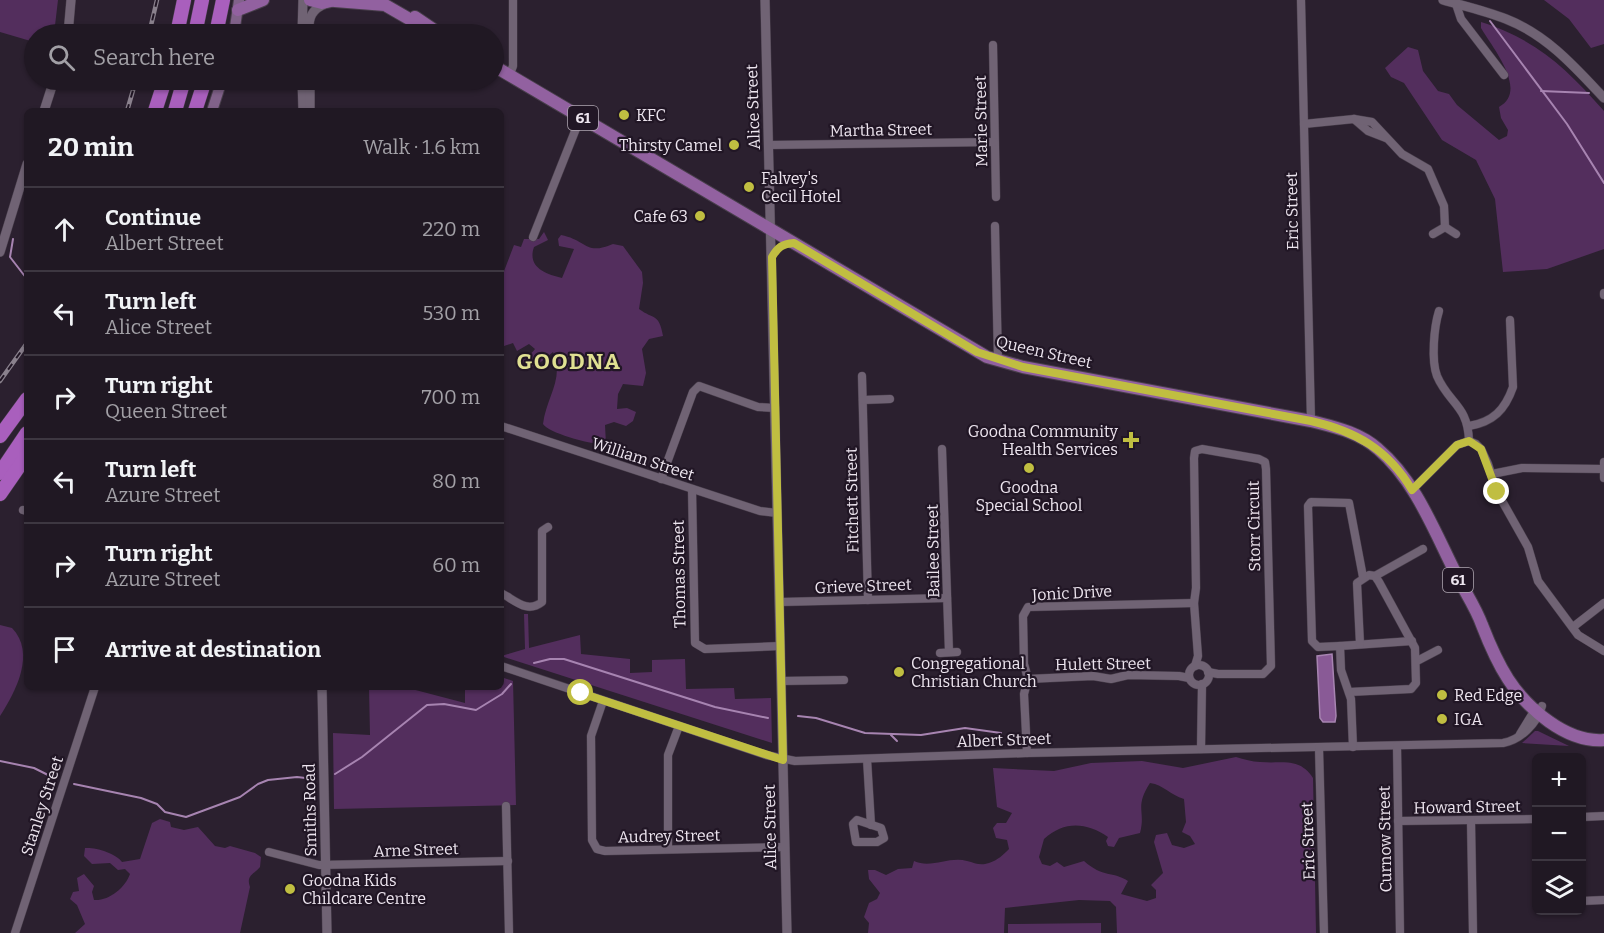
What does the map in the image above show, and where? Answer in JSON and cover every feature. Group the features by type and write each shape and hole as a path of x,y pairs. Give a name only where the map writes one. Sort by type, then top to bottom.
{"highway":[{"path":"179,24 184,0"},
{"path":"197,24 202,0"},
{"path":"218,24 223,0"},
{"path":"156,108 162,90"},
{"path":"176,108 181,90"},
{"path":"196,108 202,90"},
{"path":"0,436 24,403"},
{"path":"0,473 24,437"},
{"path":"0,494 24,459"}],"main road":[{"path":"235,24 238,5 263,0"},
{"path":"310,0 385,5 411,20 420,22"},
{"path":"389,0 414,15 423,24"},
{"name":"Queen Street","path":"504,71 977,352 998,360 1311,421 1347,431 1376,447 1412,490 1483,626 1520,686 1539,710 1571,733 1594,741 1604,739"},
{"path":"213,108 219,90"}],"street":[{"path":"69,24 71,0"},
{"path":"302,24 303,0"},
{"path":"510,74 513,66 513,0"},
{"name":"Alice Street","path":"765,0 787,933"},
{"name":"Eric Street","path":"1301,0 1311,421"},
{"path":"1443,0 1508,19 1532,33 1567,59 1604,98"},
{"path":"309,24 313,11 334,1"},
{"path":"1455,4 1461,19 1504,75"},
{"name":"Marie Street","path":"993,45 996,197"},
{"path":"45,108 51,90"},
{"path":"302,90 303,108"},
{"path":"310,90 310,108"},
{"path":"533,237 580,116"},
{"path":"1304,124 1354,119 1368,131 1388,138 1402,154 1428,169 1444,206 1445,227"},
{"name":"Martha Street","path":"769,146 994,142"},
{"path":"0,252 24,174"},
{"path":"751,217 762,213 771,204"},
{"path":"995,226 998,360"},
{"path":"1445,227 1456,234"},
{"path":"1433,234 1445,227"},
{"path":"772,257 780,246 794,243"},
{"path":"1439,311 1434,329 1437,376 1466,416 1469,441"},
{"path":"1469,426 1486,423 1497,415 1509,398 1513,387 1510,320"},
{"name":"Fitchett Street","path":"862,376 868,600"},
{"path":"661,479 693,392 699,386 708,387 758,407 776,408"},
{"path":"863,400 890,399"},
{"name":"William Street","path":"504,427 760,512 777,513"},
{"path":"1412,490 1457,445 1469,441"},
{"path":"1469,441 1481,449 1497,492 1528,547 1538,581 1578,635 1604,651"},
{"name":"Bailee Street","path":"942,449 949,652"},
{"name":"Storr Circuit","path":"1198,665 1197,616 1194,603 1196,588 1195,451 1202,449 1259,459 1264,462 1271,666 1263,674 1218,674 1204,680"},
{"path":"1604,462 1604,478"},
{"path":"1492,474 1522,468 1604,469"},
{"name":"Thomas Street","path":"692,489 695,642 705,649 780,646"},
{"path":"1363,577 1349,503 1311,502 1308,506 1312,641 1317,647 1412,641"},
{"path":"504,595 525,606 537,606 542,602 542,529"},
{"path":"1360,644 1357,583 1363,577 1375,576 1423,549"},
{"path":"1349,692 1415,687 1417,661 1412,641 1375,576"},
{"name":"Grieve Street","path":"780,602 947,598"},
{"name":"Jonic Drive","path":"1027,753 1024,694 1028,679 1024,664 1023,616 1029,607 1194,603"},
{"path":"1573,627 1604,603"},
{"path":"1340,646 1341,670 1349,692 1353,747"},
{"path":"1417,661 1438,650"},
{"path":"1201,749 1200,694 1204,680 1198,665 1189,675 1204,680"},
{"name":"Albert Street","path":"504,667 783,760 1503,743 1514,740 1526,732 1539,710"},
{"name":"Hulett Street","path":"1028,679 1189,675"},
{"path":"781,681 844,680"},
{"name":"Stanley Street","path":"15,933 94,690"},
{"name":"Smiths Road","path":"322,690 327,933"},
{"name":"Audrey Street","path":"603,701 591,736 592,840 597,849 605,851 785,847"},
{"path":"668,849 668,755 679,726"},
{"name":"Curnow Street","path":"1397,746 1400,933"},
{"name":"Eric Street","path":"1319,748 1324,933"},
{"path":"867,759 871,825"},
{"path":"506,806 509,933"},
{"path":"1586,817 1604,816"},
{"name":"Howard Street","path":"1398,821 1532,819"},
{"path":"1471,821 1473,933"},
{"name":"Arne Street","path":"269,852 306,863 326,866 508,861"},
{"path":"1586,901 1604,900"}],"shaded area":[{"path":"0,0 58,0 55,24 24,24 24,39 0,32"},
{"path":"1544,0 1604,0 1604,44 1591,48 1569,19"},
{"path":"1481,22 1518,37 1549,57 1577,81 1604,111 1604,249 1547,269 1503,272 1495,199 1476,160 1442,140 1404,83 1391,77 1385,68 1408,47 1418,50 1423,71 1438,91 1449,94 1457,105 1499,140 1507,136 1508,130 1501,118 1499,107 1507,100 1510,91 1509,80 1499,57 1481,28"},
{"path":"544,232 548,240 534,247 532,254 535,265 544,272 562,278 574,249 559,246 558,239 561,235 591,248 613,244 623,246 642,272 643,283 639,309 658,320 660,324 663,336 649,339 642,349 646,373 643,386 623,384 618,394 617,409 627,408 636,412 633,421 626,426 614,422 605,425 606,444 572,438 553,431 543,424 556,379 556,361 553,352 536,366 520,368 517,363 535,349 529,344 517,351 513,343 504,346 504,271 514,245 521,247 524,239 539,239"},
{"path":"524,614 528,614 529,648 580,635 581,654 630,659 630,673 652,672 652,660 685,659 686,689 734,688 735,699 771,698 772,743 504,657 525,649"},
{"path":"0,625 12,628 19,638 23,660 17,684 0,716"},
{"path":"1332,654 1336,716 1335,722 1323,722 1320,718 1317,656"},
{"path":"504,678 513,681 516,805 334,809 333,733 370,735 369,690 415,690 465,703 465,690 504,690"},
{"path":"1538,731 1569,746 1522,743"},
{"path":"1236,757 1257,762 1296,764 1308,771 1313,778 1316,933 1117,933 1116,907 1110,901 1079,900 1005,908 1004,933 868,933 869,923 864,917 869,903 877,899 880,893 869,879 868,870 875,870 886,875 898,869 912,868 914,861 927,864 960,860 986,864 998,859 1009,849 1007,840 996,838 993,828 997,823 1006,823 1012,813 997,807 993,768 1054,771 1091,763 1142,761 1183,768","holes":["1150,783 1184,799 1186,822 1182,832 1190,836 1195,844 1184,848 1172,845 1167,833 1156,835 1154,842 1163,873 1151,885 1156,890 1156,898 1147,901 1121,894 1128,881 1097,870 1084,861 1064,867 1057,862 1050,866 1042,864 1039,857 1044,839 1059,829 1075,826 1092,828 1108,837 1106,841 1108,846 1114,847 1119,838 1140,833 1141,804"]},
{"path":"160,819 170,822 171,827 184,830 198,827 215,846 225,848 230,846 261,857 260,867 250,878 240,933 75,933 85,924 77,905 70,899 73,892 79,891 77,878 84,874 94,886 92,892 94,900 100,900 116,893 130,874 125,869 118,870 110,863 92,864 84,856 85,848 105,851 122,862 140,859 152,823"},
{"path":"1101,923 1101,933 1008,933 1008,924"}],"waterway":[{"path":"1490,21 1567,124 1604,183"},
{"path":"1541,91 1589,93"},
{"path":"13,239 10,257 24,275"},
{"path":"534,663 550,659 564,659 715,707 768,718"},
{"path":"335,774 362,757 427,705 444,704 476,710 502,694 511,684"},
{"path":"798,716 816,718 865,733 921,735 965,728 1001,733"},
{"path":"891,735 897,741"},
{"path":"0,761 34,768 54,778"},
{"path":"74,784 141,798 157,804 165,812 186,817 240,797 268,780 297,777 314,779"}],"railway":[{"path":"151,24 157,0"},
{"path":"128,108 133,90"},
{"path":"0,381 24,347"}],"place":[{"name":"KFC","path":"624,115"},
{"name":"Thirsty Camel","path":"734,145"},
{"name":"Falvey's Cecil Hotel","path":"749,187"},
{"name":"Cafe 63","path":"700,216"},
{"name":"Goodna Community Health Services","path":"1131,440"},
{"name":"Goodna Special School","path":"1029,468"},
{"name":"Congregational Christian Church","path":"899,672"},
{"name":"Red Edge","path":"1442,695"},
{"name":"IGA","path":"1442,719"},
{"name":"Goodna Kids Childcare Centre","path":"290,889"}],"district":[{"name":"GOODNA","path":"569,361"}],"route":[{"path":"581,693 783,760 772,257 784,244 794,243 987,357 1023,367 1329,425 1362,438 1376,447 1390,460 1412,490 1457,445 1469,441 1481,449 1497,492"}]}
